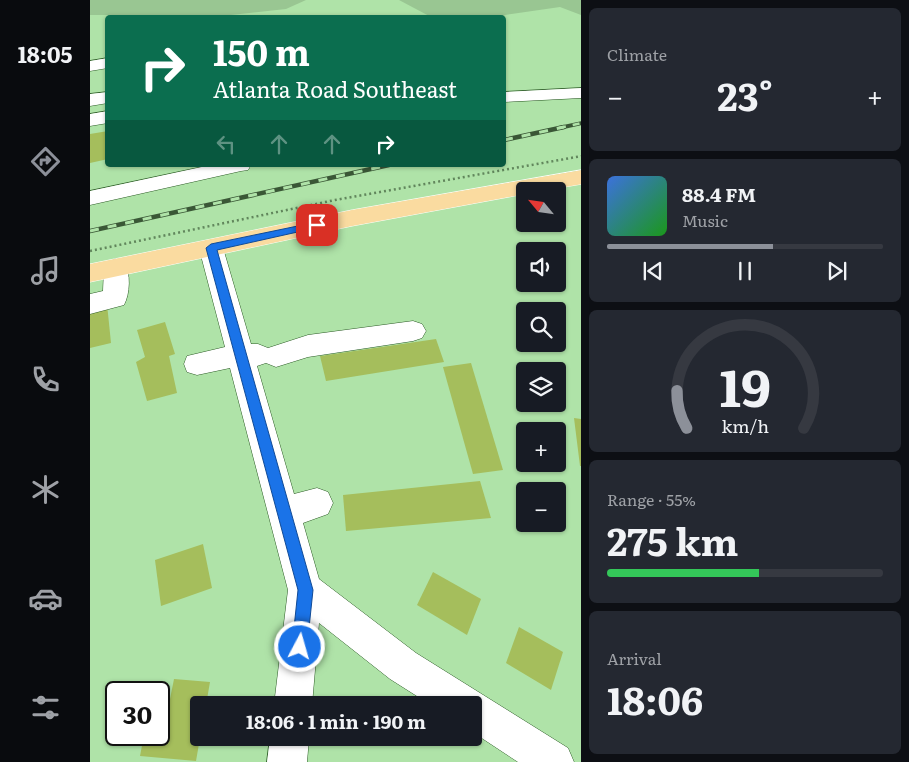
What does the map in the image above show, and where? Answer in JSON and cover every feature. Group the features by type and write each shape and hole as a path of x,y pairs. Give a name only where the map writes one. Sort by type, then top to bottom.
{"main road":[{"path":"90,273 352,218 581,177"}],"street":[{"path":"90,66 105,64"},
{"path":"506,97 581,93"},
{"path":"90,100 105,98"},
{"path":"90,120 105,118"},
{"path":"139,167 140,187"},
{"path":"90,198 232,167"},
{"path":"211,248 217,305 241,355 306,590 295,696"},
{"path":"90,304 114,298 116,268"},
{"path":"197,364 241,355 282,359 308,346 413,331"},
{"path":"284,513 317,503"},
{"path":"306,590 403,666 451,696"},
{"path":"482,716 554,762"},
{"path":"288,762 289,746"}],"green space":[{"path":"90,0 306,0 286,9 231,15 90,15"},
{"path":"399,0 581,0 581,15 560,7 505,15 427,15"}],"building":[{"path":"105,132 105,160 90,163 90,134"},
{"path":"107,304 111,343 90,348 90,308"},
{"path":"165,322 175,354 169,356 177,393 147,401 136,362 145,357 137,330"},
{"path":"436,339 444,362 326,381 320,356"},
{"path":"471,363 503,470 473,474 443,367"},
{"path":"574,418 581,419 580,466"},
{"path":"480,481 491,518 346,531 343,495"},
{"path":"203,544 212,588 161,606 155,560"},
{"path":"433,572 481,599 467,635 417,605"},
{"path":"519,627 563,652 551,690 506,663"},
{"path":"174,679 210,682 208,696 190,696 190,746 199,746 196,761 140,756 142,746 170,746 170,699"}],"railway":[{"path":"559,128 581,123"},
{"path":"506,140 564,127"},
{"path":"90,231 380,167"}],"route":[{"path":"300,647 306,590 211,248 317,225"}]}
